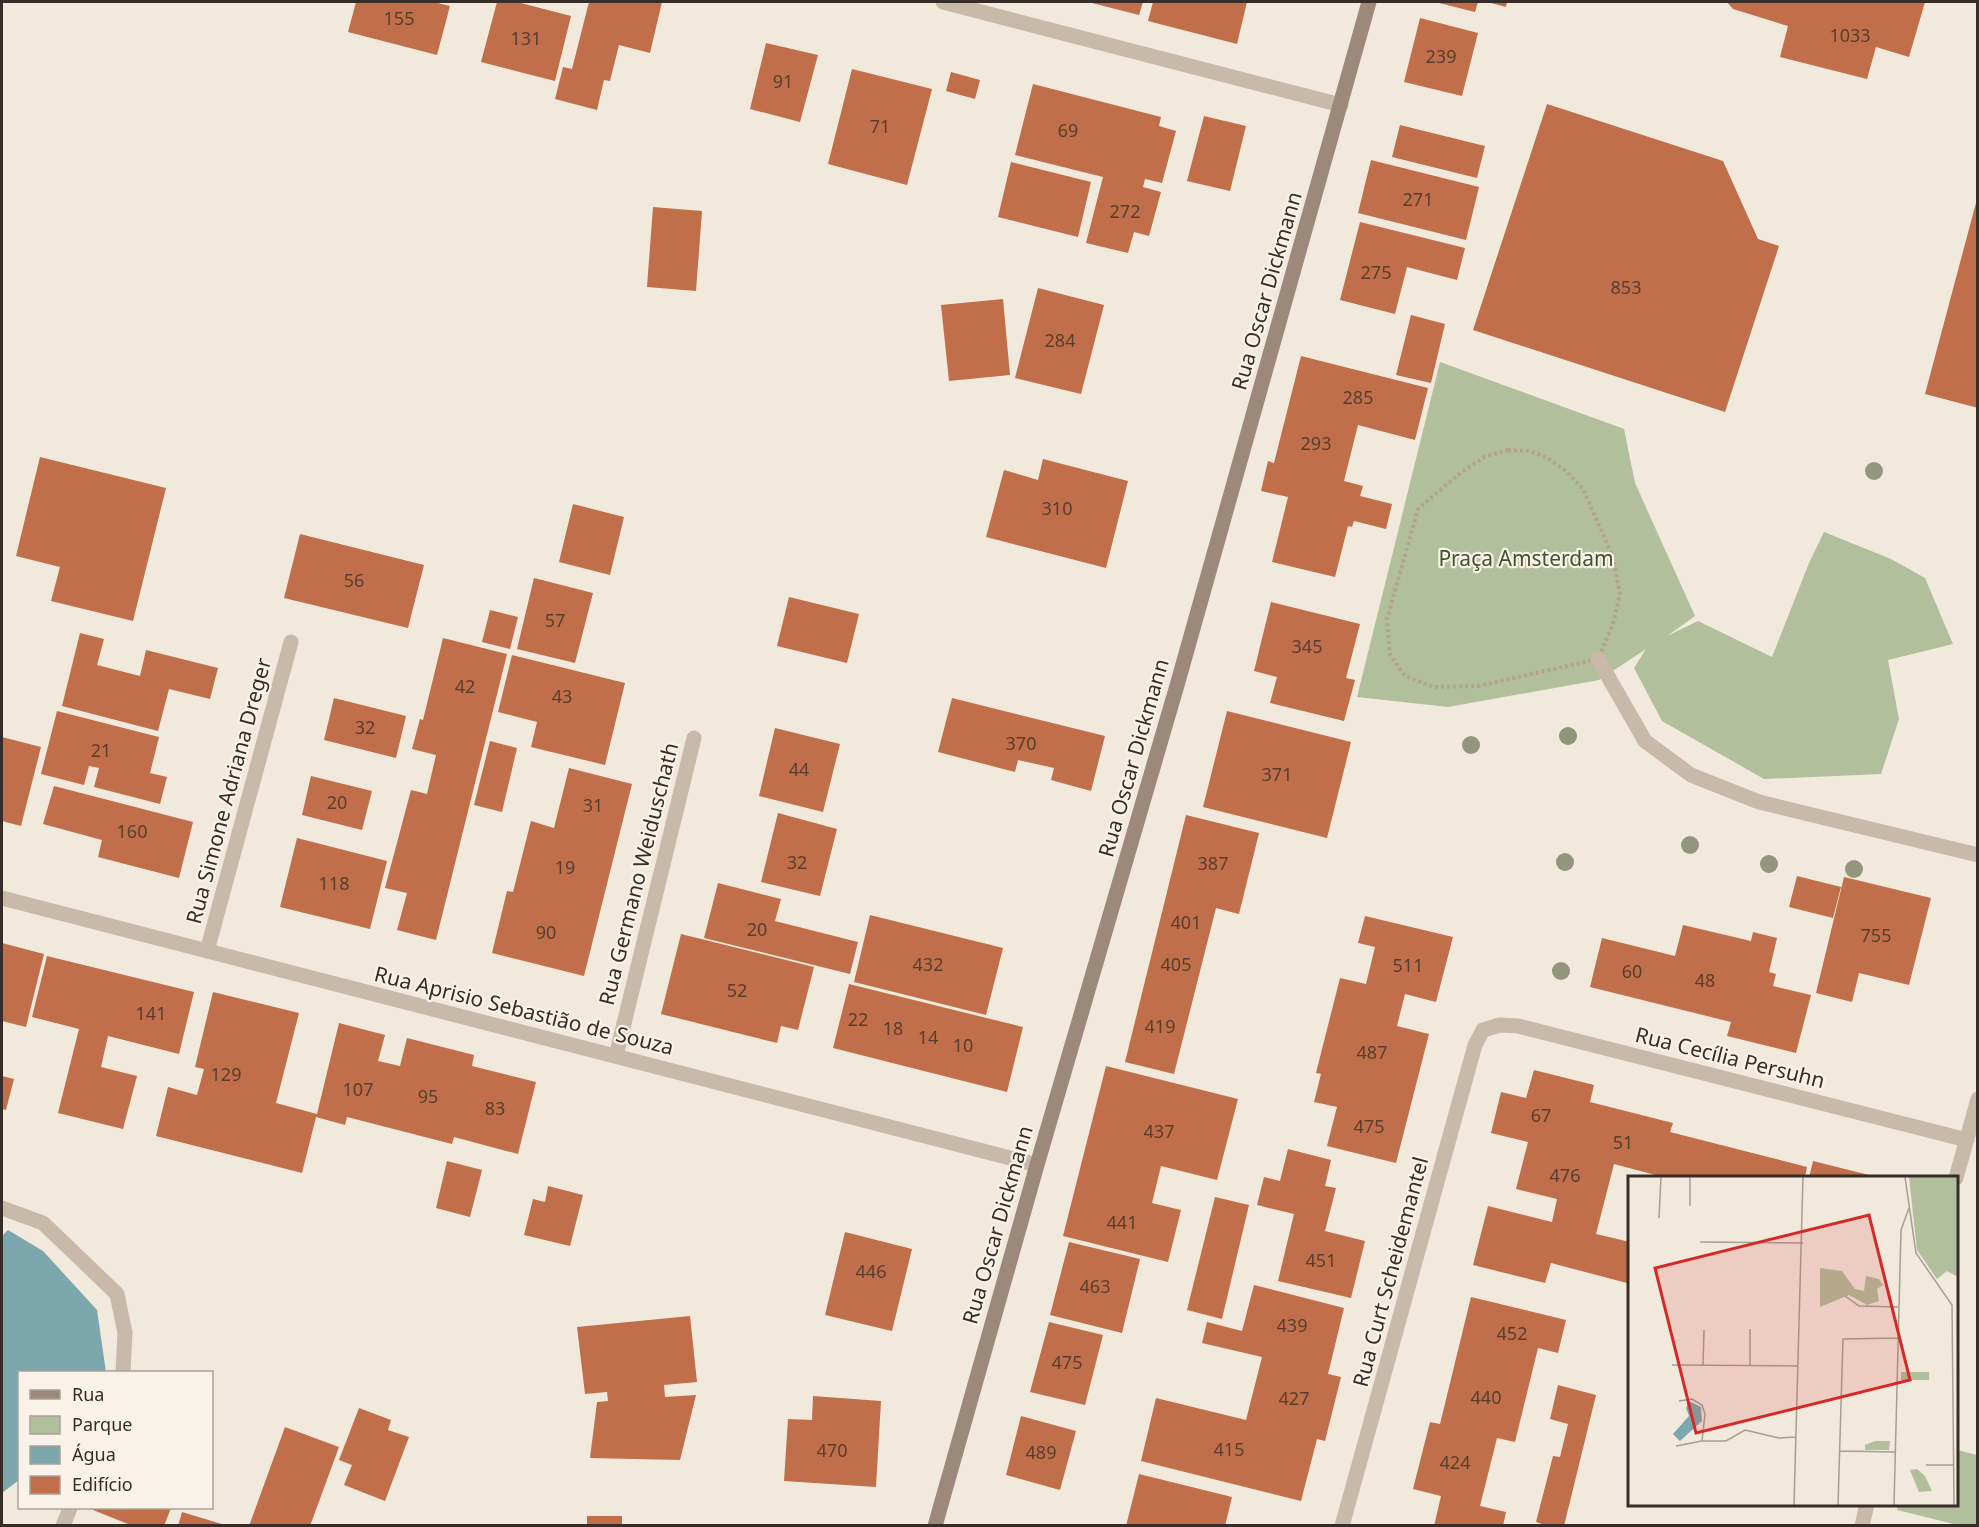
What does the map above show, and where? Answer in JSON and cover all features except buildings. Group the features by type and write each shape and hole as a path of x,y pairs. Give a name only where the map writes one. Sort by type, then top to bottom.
{"street":[{"path":"943,2 1341,105"},
{"name":"Rua Oscar Dickmann","path":"935,1526 1037,1165 1178,682 1369,2"},
{"name":"Rua Simone Adriana Dreger","path":"207,951 291,642"},
{"path":"1598,659 1645,741 1691,775 1759,802 1977,855"},
{"name":"Rua Germano Weiduschath","path":"616,1056 694,738"},
{"name":"Rua Aprisio Sebastião de Souza","path":"2,898 1037,1165"},
{"name":"Rua Cecília Persuhn","path":"1483,1030 1500,1025 1518,1026 1967,1140"},
{"name":"Rua Curt Scheidemantel","path":"1342,1526 1475,1045 1483,1030"},
{"path":"1957,1176 1977,1099"},
{"path":"2,1208 43,1223 117,1294 125,1333 123,1371"},
{"path":"1862,1526 1867,1506"},
{"path":"63,1526 70,1509"}],"path":[{"path":"1508,450 1530,452 1546,457 1566,471 1583,489 1596,518 1613,557 1620,594 1613,624 1598,659 1478,686 1433,687 1406,676 1390,655 1387,619 1418,509 1459,474 1484,457 1508,450"}],"green space":[{"name":"Praça Amsterdam","path":"1440,362 1624,429 1635,483 1695,616 1667,636 1698,621 1772,657 1809,563 1824,532 1891,559 1925,578 1953,644 1888,660 1899,719 1881,774 1764,779 1662,721 1634,668 1646,649 1599,680 1448,707 1357,697"},
{"path":"1958,1450 1977,1455 1977,1525 1958,1525 1897,1510 1898,1506 1958,1506"}],"water":[{"path":"8,1230 43,1251 97,1310 106,1371 18,1371 18,1481 2,1493 2,1236"}]}
